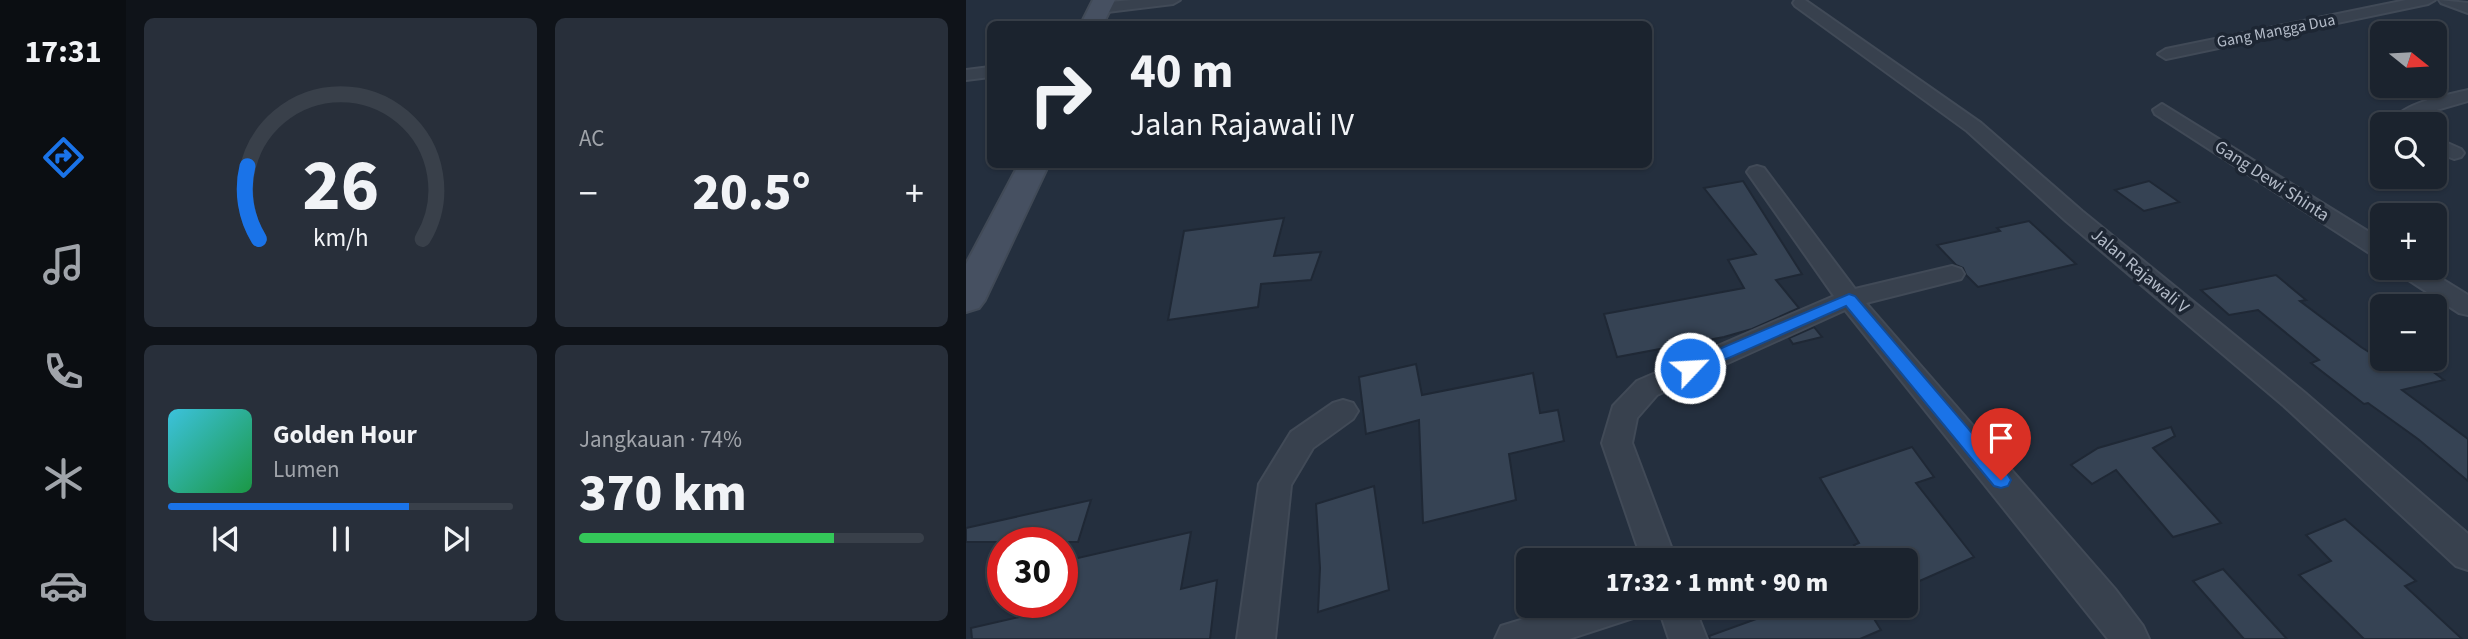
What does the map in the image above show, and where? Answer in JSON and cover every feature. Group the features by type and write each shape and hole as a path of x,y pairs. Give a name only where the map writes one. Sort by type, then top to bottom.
{"main road":[{"path":"966,300 1032,168"}],"street":[{"path":"1098,11 1173,0"},
{"name":"Gang Mangga Dua","path":"2165,54 2428,0"},
{"path":"2446,0 2468,8"},
{"name":"Jalan Rajawali V","path":"1800,3 1974,127 2074,216 2294,400 2468,555"},
{"path":"966,75 987,72"},
{"path":"2416,112 2468,95"},
{"name":"Gang Dewi Shinta","path":"2162,110 2370,243"},
{"path":"2447,150 2454,153"},
{"path":"1757,172 1849,299 2094,591 2130,639"},
{"path":"1655,548 1617,443 1623,414 1647,388 1755,338 1849,299 1952,274"},
{"path":"2426,280 2468,307"},
{"path":"1256,639 1275,484 1301,440 1343,411"},
{"path":"1514,639 1581,618"},
{"path":"1680,618 1688,639"}],"building":[{"path":"1743,181 1802,274 1776,280 1799,308 1752,329 1724,337 1617,357 1604,314 1744,288 1728,260 1756,254 1704,188"},
{"path":"2149,181 2179,202 2144,211 2115,190"},
{"path":"1284,218 1274,256 1321,252 1311,280 1261,284 1258,307 1168,320 1184,231"},
{"path":"2029,221 2076,264 1978,287 1963,268 1956,265 1937,245 2000,231 1997,228"},
{"path":"2276,275 2306,300 2300,301 2370,353 2370,371 2432,371 2444,380 2402,390 2468,439 2468,481 2418,439 2368,403 2364,404 2311,363 2319,360 2258,310 2229,315 2201,290"},
{"path":"1814,327 1822,337 1793,344 1789,338"},
{"path":"1416,364 1422,395 1533,373 1540,413 1558,410 1564,441 1509,454 1516,500 1423,523 1419,420 1366,434 1359,377"},
{"path":"2171,427 2175,436 2153,448 2221,523 2173,537 2116,470 2092,484 2071,465 2098,448"},
{"path":"1912,447 1934,477 1916,483 1974,557 1918,582 1918,548 1856,548 1854,545 1859,543 1820,478"},
{"path":"1374,486 1389,590 1318,612 1320,568 1316,504"},
{"path":"1091,500 1078,542 1078,527 987,527 987,542 966,542 966,528"},
{"path":"2345,519 2416,581 2405,586 2462,639 2364,639 2299,575 2331,561 2306,535"},
{"path":"1191,532 1181,589 1217,580 1210,639 972,639 971,628 1015,618 1078,618 1078,558"},
{"path":"2223,569 2287,639 2244,639 2193,581"},
{"path":"1759,618 1874,618 1881,630 1860,639 1710,639 1709,636"}],"route":[{"path":"1690,368 1849,299 2001,480"}]}
